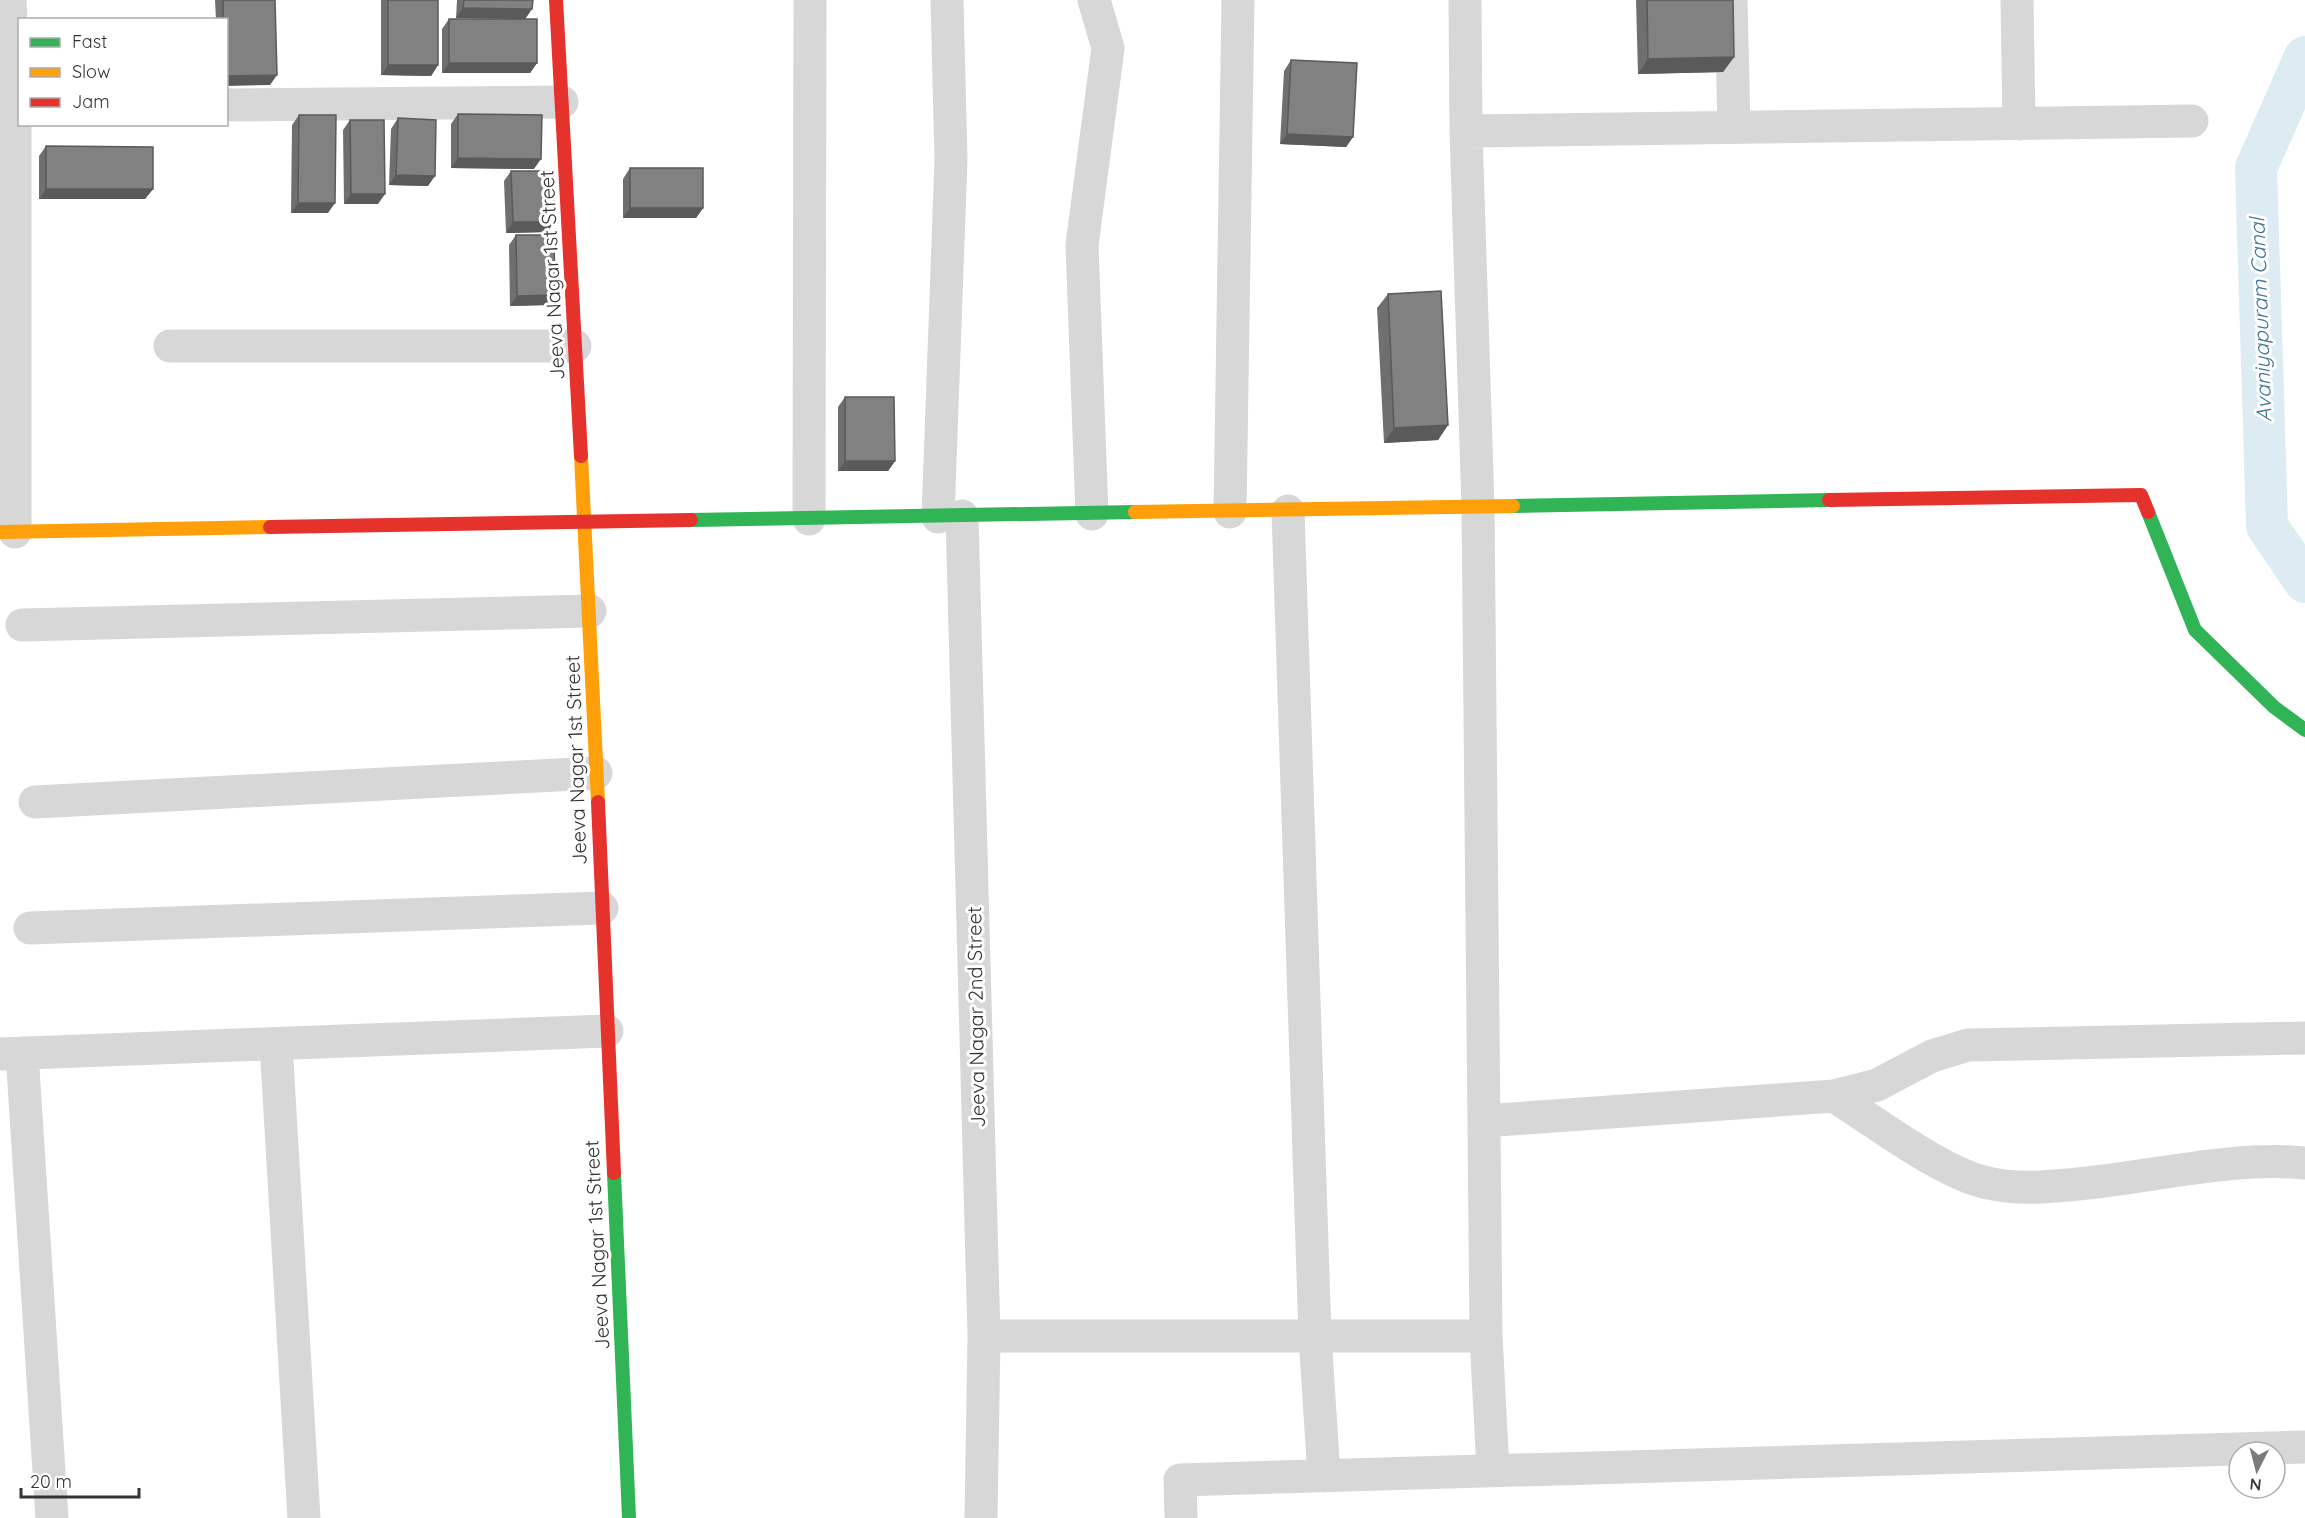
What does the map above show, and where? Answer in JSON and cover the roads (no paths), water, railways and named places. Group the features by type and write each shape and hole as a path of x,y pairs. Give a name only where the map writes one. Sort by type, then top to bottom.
{"street":[{"path":"10,0 17,107 7,532 585,524 2141,495 2195,630 2274,707 2305,730"},
{"name":"Jeeva Nagar 1st Street","path":"556,0 590,611 629,1518"},
{"path":"809,519 810,0"},
{"name":"Jeeva Nagar 2nd Street","path":"947,0 951,160 950,517 984,1336 981,1518"},
{"path":"1092,514 1082,244 1108,48 1094,0"},
{"path":"1230,512 1238,0"},
{"path":"1465,0 1466,130 1478,507 1486,1336 1493,1470"},
{"path":"1731,0 1734,127"},
{"path":"2017,0 2019,124"},
{"path":"228,105 562,102"},
{"path":"1466,130 2192,121"},
{"path":"170,346 575,346"},
{"path":"1288,511 1315,1336 1324,1476"},
{"path":"22,625 590,611"},
{"path":"34,802 596,773"},
{"path":"30,928 602,908"},
{"path":"52,1518 11,1053 607,1031"},
{"path":"1484,1121 1834,1096 1877,1085 1932,1056 1968,1045 2305,1038"},
{"path":"276,1044 304,1518"},
{"path":"1834,1096 1938,1162 1986,1183 2033,1188 2207,1167 2289,1161 2305,1163"},
{"path":"984,1336 1486,1336"},
{"path":"1181,1518 1180,1480 2305,1448"}],"waterway":[{"name":"Avaniyapuram Canal","path":"2305,57 2256,168 2267,526 2305,582"}]}
